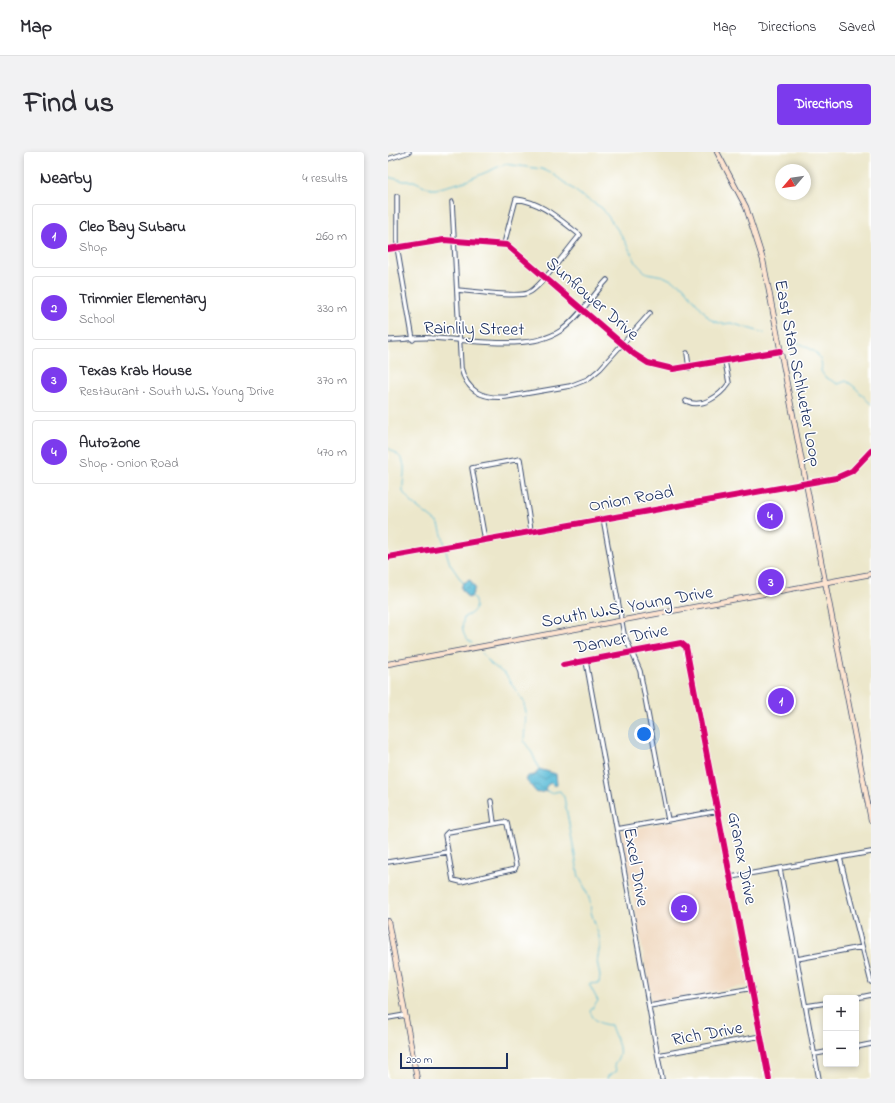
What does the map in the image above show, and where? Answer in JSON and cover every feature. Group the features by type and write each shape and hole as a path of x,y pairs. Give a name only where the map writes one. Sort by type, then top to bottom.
{"main road":[{"name":"East Stan Schlueter Loop","path":"716,152 736,186 753,224 763,260 871,820"},
{"name":"South W.S. Young Drive","path":"388,664 621,622 871,574"},
{"path":"388,921 417,1079"}],"street":[{"path":"388,159 409,152"},
{"path":"397,196 397,247 413,340"},
{"path":"456,290 524,294 531,291 545,277 580,235 541,206 530,201 516,199 504,244"},
{"path":"452,202 461,368 467,384 477,394 493,398 581,383 594,376 650,313"},
{"name":"Sunflower Drive","path":"388,249 435,240 504,244 520,254 641,359 656,366 673,369 689,368 780,351"},
{"name":"Rainlily Street","path":"388,340 413,340 429,338 518,343 538,341 561,331 607,280"},
{"path":"687,353 689,368"},
{"path":"686,401 691,404 716,398 729,383 725,361"},
{"name":"Onion Road","path":"388,557 806,483 846,474 859,465 871,451"},
{"path":"485,540 472,468 520,459 532,531"},
{"path":"603,518 621,622 625,639 640,671 668,820"},
{"name":"Danver Drive","path":"563,664 681,643 685,644"},
{"name":"Granex Drive","path":"685,644 753,988 769,1079"},
{"name":"Excel Drive","path":"586,660 662,1079"},
{"path":"491,801 494,823"},
{"path":"617,829 718,811"},
{"path":"504,822 507,823 516,866 513,871 456,882 453,880 451,874 448,852 445,835 448,832 504,822"},
{"path":"388,862 448,852"},
{"path":"731,877 871,852"},
{"path":"840,858 871,982"},
{"path":"780,869 820,1079"},
{"path":"797,959 862,947"},
{"path":"649,1006 753,988"},
{"path":"859,998 871,996"},
{"path":"806,1006 823,1003"},
{"path":"388,1018 405,1015"},
{"name":"Rich Drive","path":"658,1055 761,1036"},
{"path":"859,1046 871,1044"},
{"path":"815,1054 823,1053"}],"shaded area":[{"path":"715,814 749,985 652,1002 621,831"}],"water":[{"path":"470,580 475,588 471,597 468,598 461,588 463,583"},
{"path":"539,769 556,774 557,785 554,786 551,783 547,785 545,789 547,791 537,793 526,780 528,776 535,775"}],"waterway":[{"path":"388,177 404,181 414,181 431,189 436,189 466,181 505,164 542,169 553,174 582,196 602,208 622,236 637,264 644,271 663,276 683,286 710,319 723,324 731,323 764,333"},
{"path":"789,339 807,347 817,354 822,364 821,371 825,377 838,384 846,381 850,383 871,404"},
{"path":"388,448 400,457 403,462 403,492 412,503 439,524 445,545"},
{"path":"446,551 450,564 463,583"},
{"path":"471,595 476,605 473,611 464,617 463,632 466,638 472,643"},
{"path":"482,653 491,664 506,675 523,701 526,712 524,741 532,753 539,769"},
{"path":"546,790 550,793 560,791 564,797 579,877 590,901 591,912 599,936 600,946 597,961 600,976 599,983 589,984 598,1001 590,1011 598,1022 611,1025 619,1050 619,1055 614,1065 617,1071 608,1076 607,1079"}],"cycle path":[{"path":"388,249 444,240 507,245 634,354 648,363 673,369 780,351"},
{"path":"388,557 836,478 852,471 871,451"},
{"path":"563,665 681,643 686,647 769,1079"}],"place":[{"name":"AutoZone","path":"770,516"},
{"name":"Texas Krab House","path":"771,582"},
{"name":"Cleo Bay Subaru","path":"781,701"},
{"name":"Trimmier Elementary","path":"684,908"}]}
